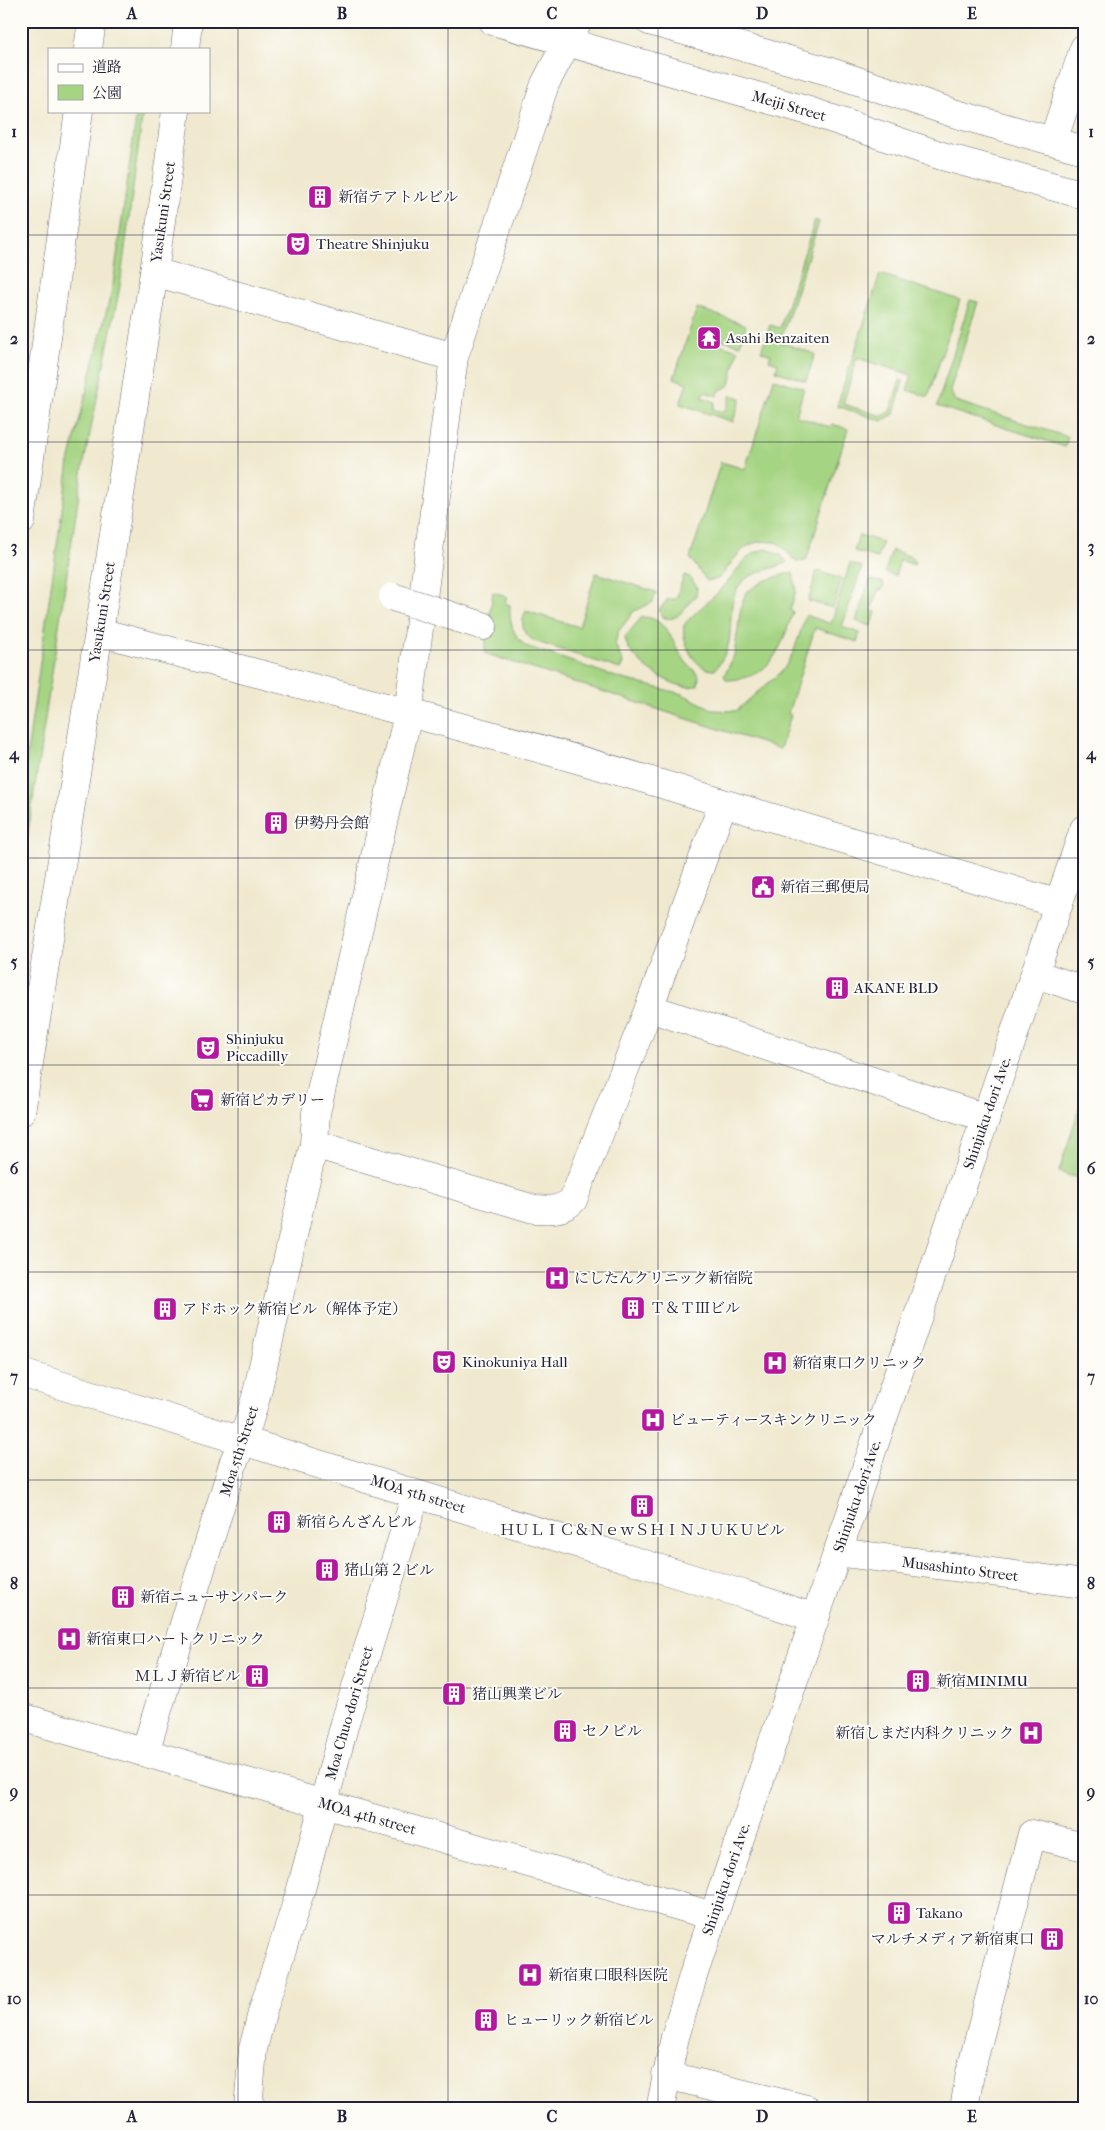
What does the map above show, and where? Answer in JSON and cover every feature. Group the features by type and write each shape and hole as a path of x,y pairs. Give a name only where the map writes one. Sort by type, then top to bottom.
{"street":[{"path":"88,48 92,21"},
{"path":"185,48 188,21"},
{"name":"Meiji Street","path":"493,21 573,32 942,156 1084,195"},
{"path":"648,21 828,71 954,113 1084,150"},
{"name":"Moa 5th Street","path":"145,1752 234,1461 243,1441 256,1397 314,1144 316,1113 408,714 454,357 545,84 573,32"},
{"path":"1053,141 1084,48"},
{"path":"21,521 79,112"},
{"name":"Yasukuni Street","path":"21,1112 99,632 154,272 176,112"},
{"path":"154,272 454,357"},
{"path":"393,597 483,626"},
{"path":"99,632 408,714 723,803 771,819 1059,904"},
{"path":"314,1144 534,1209 552,1210 567,1206 573,1200 649,1008 723,803"},
{"name":"Shinjuku-dori Ave.","path":"660,2109 666,2074 684,2007 713,1916 1084,829"},
{"path":"1035,974 1084,990"},
{"path":"649,1008 986,1118"},
{"name":"MOA 5th street","path":"21,1373 746,1594 815,1618"},
{"name":"Moa Chuo-dori Street","path":"248,2109 253,2049 262,2013 301,1889 346,1719 416,1494"},
{"name":"Musashinto Street","path":"837,1552 1084,1584"},
{"name":"MOA 4th street","path":"21,1717 713,1916"},
{"path":"964,2109 970,2073 1032,1834 1084,1847"},
{"path":"666,2074 807,2109"}],"green space":[{"path":"137,112 143,112 120,286 83,467 21,878 21,795 69,462 113,285"},
{"path":"815,220 819,222 780,342 815,354 806,381 776,371 778,363 769,360 771,355 761,351 770,325 780,328"},
{"path":"880,274 960,300 928,397 907,390 912,375 857,358 843,404 882,416 890,411 900,380 903,381 894,414 882,421 837,406"},
{"path":"970,300 978,302 950,390 955,401 1068,437 1065,447 937,406"},
{"path":"697,308 746,325 740,345 713,337 712,342 738,350 730,385 719,391 718,396 704,392 702,397 715,402 713,409 722,412 726,410 731,395 741,398 733,422 680,404 687,383 674,378"},
{"path":"774,379 804,388 796,416 830,427 832,424 848,429 806,561 797,562 778,543 756,542 742,550 718,579 707,581 690,558 721,462 745,469"},
{"path":"859,535 883,542 877,558 854,551"},
{"path":"767,549 781,555 787,563 762,571 747,578 740,584 733,599 729,642 725,653 715,670 701,666 687,647 684,625 719,591 742,563 752,554"},
{"path":"892,550 911,557 915,562 914,565 900,560 895,576 885,572"},
{"path":"850,563 862,567 842,627 860,633 857,642 815,628 788,713 791,715 780,749 484,653 493,592 507,596 505,603 510,605 510,617 513,628 518,638 526,646 619,678 682,694 714,710 736,711 784,669 794,651 806,615 831,624"},
{"path":"817,571 842,579 833,608 808,601"},
{"path":"793,572 796,590 790,610 793,612 779,649 764,668 755,674 727,680 724,676 734,656 741,607 746,592 766,580"},
{"path":"596,573 656,592 653,602 634,611 618,632 615,644 623,663 620,669 534,641 523,628 526,611 579,627"},
{"path":"684,575 690,577 697,587 696,596 678,616 673,618 662,617 659,610 668,599 676,599"},
{"path":"870,579 884,583 882,590 878,590 871,610 876,612 871,626 856,621"},
{"path":"642,617 657,621 668,632 679,652 699,676 698,685 690,687 667,681 655,674 634,656 625,637"},
{"path":"1084,1093 1084,1180 1059,1172"}],"place":[{"name":"新宿テアトルビル","path":"320,197"},
{"name":"Theatre Shinjuku","path":"298,244"},
{"name":"Asahi Benzaiten","path":"709,338"},
{"name":"伊勢丹会館","path":"276,823"},
{"name":"新宿三郵便局","path":"763,887"},
{"name":"AKANE BLD","path":"837,988"},
{"name":"Shinjuku Piccadilly","path":"208,1048"},
{"name":"新宿ピカデリー","path":"202,1100"},
{"name":"にしたんクリニック新宿院","path":"557,1278"},
{"name":"Ｔ＆ＴⅢビル","path":"633,1308"},
{"name":"アドホック新宿ビル（解体予定）","path":"165,1309"},
{"name":"Kinokuniya Hall","path":"444,1362"},
{"name":"新宿東口クリニック","path":"775,1363"},
{"name":"ビューティースキンクリニック","path":"653,1420"},
{"name":"ＨＵＬＩＣ＆ＮｅｗＳＨＩＮＪＵＫＵビル","path":"642,1506"},
{"name":"新宿らんざんビル","path":"279,1522"},
{"name":"猪山第２ビル","path":"327,1570"},
{"name":"新宿ニューサンパーク","path":"123,1597"},
{"name":"新宿東口ハートクリニック","path":"69,1639"},
{"name":"ＭＬＪ新宿ビル","path":"257,1676"},
{"name":"新宿MINIMU","path":"918,1681"},
{"name":"猪山興業ビル","path":"454,1694"},
{"name":"セノビル","path":"565,1731"},
{"name":"新宿しまだ内科クリニック","path":"1031,1733"},
{"name":"Takano","path":"899,1913"},
{"name":"マルチメディア新宿東口","path":"1052,1939"},
{"name":"新宿東口眼科医院","path":"530,1975"},
{"name":"ヒューリック新宿ビル","path":"486,2020"}]}
